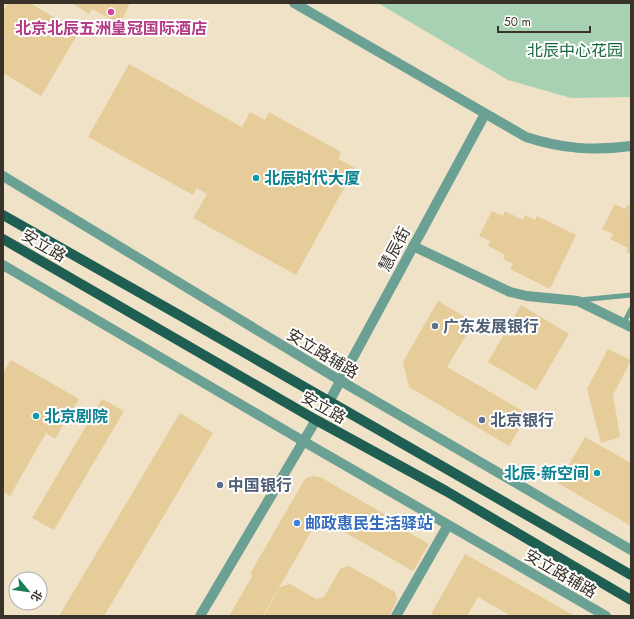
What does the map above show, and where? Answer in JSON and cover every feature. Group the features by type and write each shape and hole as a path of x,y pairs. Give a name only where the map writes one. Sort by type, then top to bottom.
{"main road":[{"name":"安立路","path":"3,215 330,400 631,576"},
{"name":"安立路","path":"3,239 316,420 446,491 631,600"}],"street":[{"path":"294,3 526,137 550,145 578,149 631,146"},
{"name":"慧辰街","path":"330,400 485,114"},
{"name":"安立路辅路","path":"3,176 340,381 631,550"},
{"path":"413,246 510,292 527,296 578,301 627,325"},
{"name":"安立路辅路","path":"3,265 606,616"},
{"path":"200,616 316,420"},
{"path":"396,616 448,525"}],"lane":[{"path":"578,301 631,295"},
{"path":"627,325 631,309"}],"green space":[{"name":"北辰中心花园","path":"378,3 631,3 631,97 571,98 508,80"}],"building":[{"path":"8,3 30,3 79,32 41,96 3,73 3,12"},
{"name":"北京北辰五洲皇冠国际酒店","path":"72,3 130,3 120,24 92,9 89,14"},
{"name":"北辰时代大厦","path":"129,64 242,127 250,112 265,120 269,112 341,152 338,159 355,168 296,275 193,218 207,194 197,188 193,195 88,137"},
{"path":"615,204 625,209 628,204 631,206 631,254 626,252 628,248 610,239 613,234 602,229"},
{"path":"492,211 503,216 505,211 523,220 525,215 535,220 537,216 576,235 550,289 510,269 513,264 503,259 505,255 488,246 490,241 479,236"},
{"path":"438,301 474,322 447,367 528,414 509,446 409,387 403,362"},
{"path":"521,305 569,334 536,390 488,362"},
{"path":"608,349 631,360 613,395 620,437 601,443 587,389"},
{"name":"北京剧院","path":"11,360 79,399 55,439 46,433 10,496 3,492 3,373"},
{"path":"102,399 124,411 54,530 32,518"},
{"path":"180,413 213,433 104,616 59,616"},
{"name":"北辰·新空间","path":"585,437 631,463 631,526 558,483"},
{"path":"314,476 322,478 403,525 401,528 429,544 413,571 334,526 312,530 263,616 229,616 253,575 250,574 302,484 306,478"},
{"path":"465,554 575,616 511,616 478,597 467,616 436,616 431,614"},
{"path":"349,566 395,592 397,600 389,616 264,616 280,587 290,584 316,599 324,597 340,569"}],"place":[{"name":"北京北辰五洲皇冠国际酒店","path":"111,12"},
{"name":"北辰时代大厦","path":"256,178"},
{"name":"广东发展银行","path":"435,326"},
{"name":"北京剧院","path":"36,416"},
{"name":"北京银行","path":"482,420"},
{"name":"北辰·新空间","path":"597,473"},
{"name":"中国银行","path":"220,485"},
{"name":"邮政惠民生活驿站","path":"297,523"}]}
